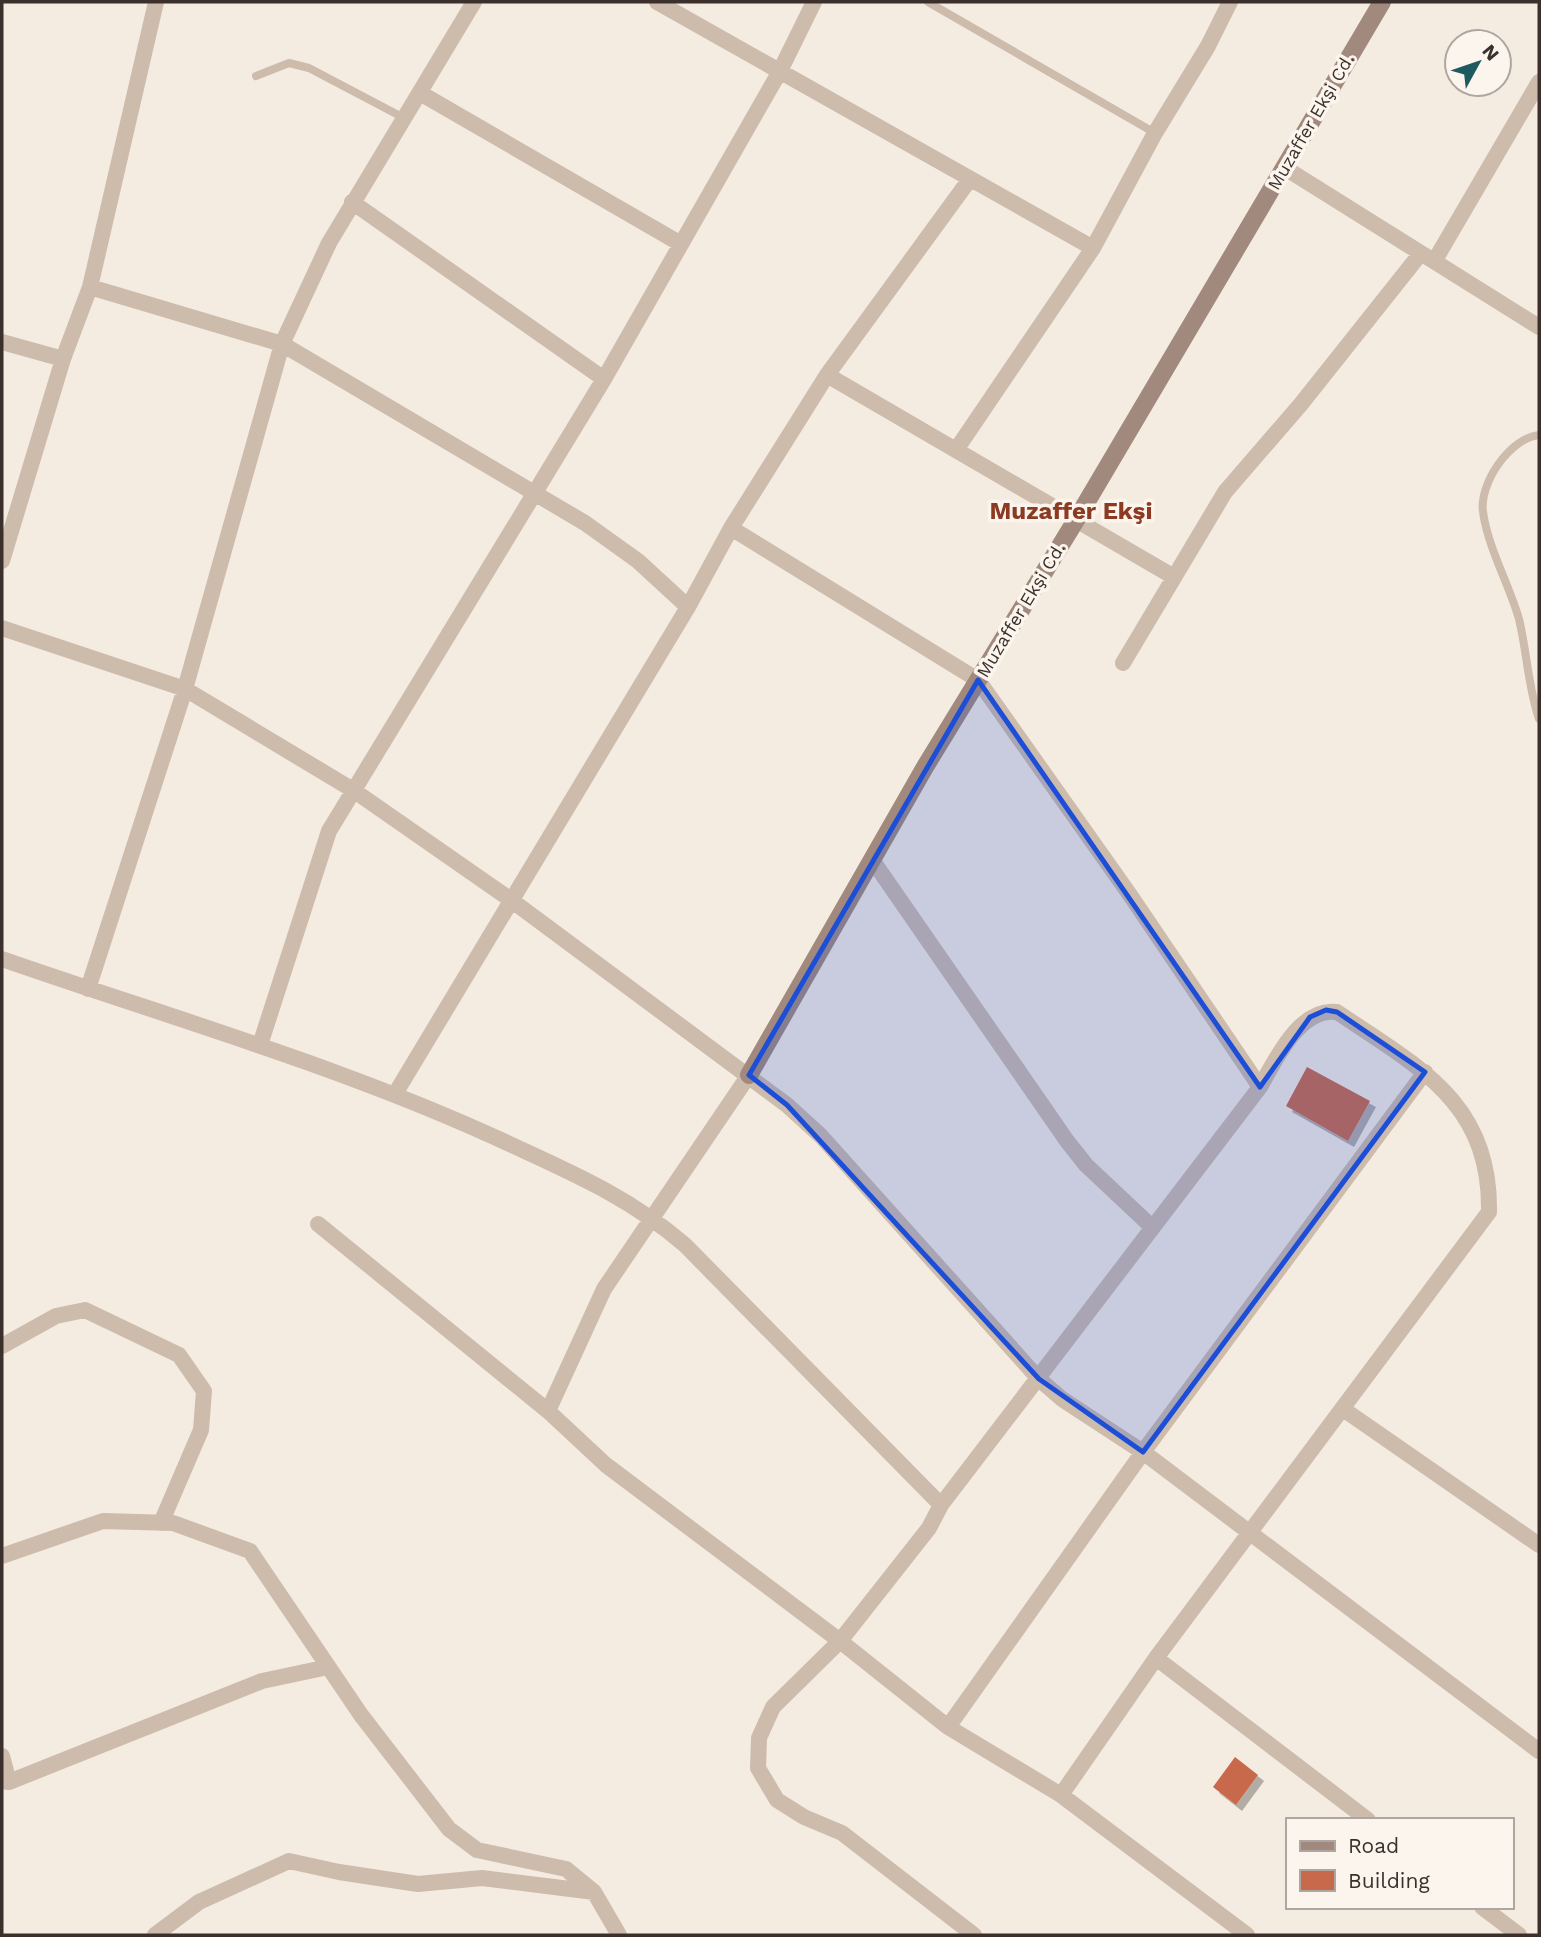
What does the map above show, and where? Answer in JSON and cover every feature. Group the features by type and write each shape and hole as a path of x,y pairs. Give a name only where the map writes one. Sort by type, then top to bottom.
{"street":[{"path":"2,561 63,359 90,287 156,2"},
{"path":"88,989 186,689 282,344 306,289 352,202 421,93 474,2"},
{"path":"657,2 1093,248"},
{"path":"260,1045 329,831 604,379 779,71 814,2"},
{"path":"956,450 1093,248 1155,133 1208,46 1230,2"},
{"name":"Muzaffer Ekşi Cd.","path":"749,1075 978,680 1076,520 1382,2"},
{"path":"1123,663 1225,492 1428,256 1539,82"},
{"path":"421,93 681,244"},
{"path":"1285,168 1539,327"},
{"path":"395,1094 688,607 731,527 827,375 970,179"},
{"path":"352,202 604,379"},
{"path":"90,287 282,344 611,541 688,607"},
{"path":"2,342 63,359"},
{"path":"827,375 1174,577"},
{"path":"731,527 978,680 1130,895 1259,1087"},
{"path":"2,628 186,689 353,790 511,900 749,1075 821,1136 1039,1379 1062,1399 1143,1452 1539,1751"},
{"path":"873,861 1067,1141 1086,1165 1152,1227"},
{"path":"2,959 260,1045 395,1094 615,1193 654,1219 685,1245 941,1505"},
{"path":"974,1935 842,1833 804,1818 777,1800 758,1768 760,1738 773,1707 840,1641 929,1528 941,1505 1259,1087 1280,1053 1310,1017 1326,1010 1337,1012 1425,1072 1468,1118 1483,1150 1490,1182 1489,1212 1156,1658 1061,1795"},
{"path":"948,1727 1143,1452 1425,1072"},
{"path":"548,1411 604,1289 654,1219 749,1075"},
{"path":"318,1224 548,1411 606,1465 840,1641 948,1727 1061,1795 1247,1935"},
{"path":"2,1346 56,1316 85,1310 179,1355 204,1391 201,1430 161,1522"},
{"path":"1343,1409 1539,1545"},
{"path":"2,1556 103,1521 173,1523 250,1551 361,1716 449,1829 477,1850 566,1869 594,1892 619,1935"},
{"path":"1156,1658 1365,1818"},
{"path":"2,1756 6,1781 262,1681 328,1667"},
{"path":"155,1935 199,1902 289,1861 418,1884 482,1878 594,1892"},
{"path":"1485,1909 1519,1935"}],"lane":[{"path":"928,2 1155,133"},
{"path":"256,76 289,63 309,68 404,118"},
{"path":"1539,435 1521,443 1501,461 1488,485 1483,511 1519,621 1539,719"}],"highlighted area":[{"path":"978,680 1260,1087 1310,1017 1326,1010 1337,1012 1425,1072 1143,1452 1039,1379 787,1105 749,1075"}],"building":[{"path":"1307,1067 1370,1101 1348,1141 1286,1106"},
{"path":"1235,1757 1258,1775 1236,1805 1213,1787"}],"district":[{"name":"Muzaffer Ekşi","path":"1071,511"}]}
